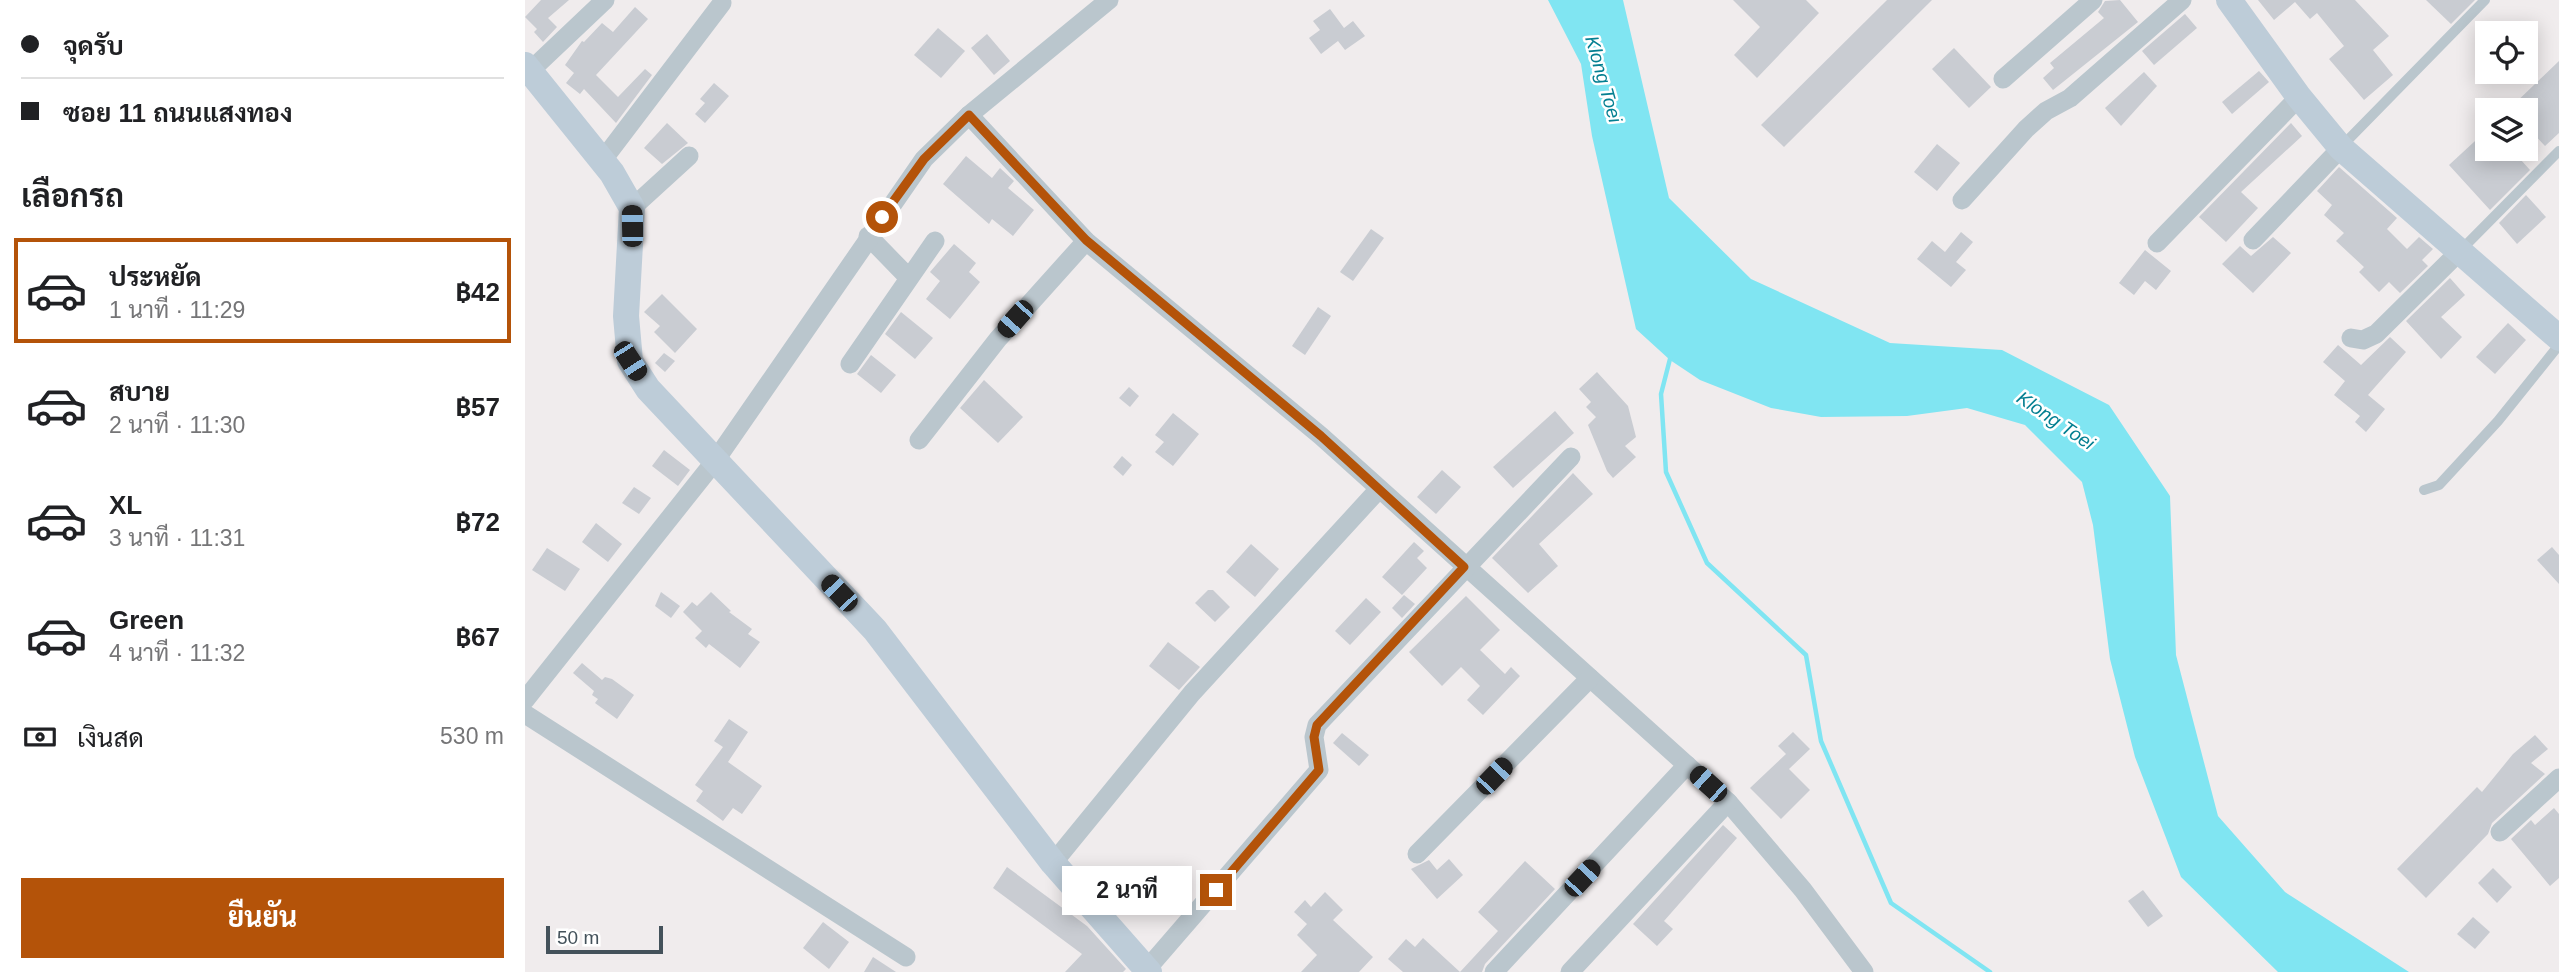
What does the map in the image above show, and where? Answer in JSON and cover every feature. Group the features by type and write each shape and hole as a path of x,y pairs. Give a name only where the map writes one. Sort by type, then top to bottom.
{"street":[{"path":"605,0 527,68 602,161 632,208 626,316 630,361 648,389 875,630 1053,863 1148,971 1319,770 1314,737 1317,725 1571,457"},
{"path":"525,700 715,461 868,236 924,159 969,115 1109,0"},
{"path":"2003,79 2093,0"},
{"path":"1962,200 2026,129 2046,111 2070,98 2182,0"},
{"path":"2229,0 2299,97 2341,148 2458,253 2559,338"},
{"path":"602,161 722,3"},
{"path":"2157,243 2299,97"},
{"path":"969,115 1086,240 1321,436 1728,802 1803,890 1864,972"},
{"path":"2253,240 2341,148"},
{"path":"632,208 689,156"},
{"path":"868,236 908,276"},
{"path":"919,440 997,339 1086,240"},
{"path":"850,364 908,276 935,241"},
{"path":"2351,338 2363,340 2376,334 2458,253"},
{"path":"1053,863 1192,693 1379,489"},
{"path":"1417,854 1590,678"},
{"path":"525,714 906,957"},
{"path":"1495,972 1687,765"},
{"path":"2500,832 2559,778"},
{"path":"1570,972 1728,802"}],"lane":[{"path":"2341,148 2484,0"},
{"path":"2458,253 2559,151"},
{"path":"2424,490 2439,485 2498,421 2559,345"}],"water":[{"name":"Klong Toei","path":"1548,0 1623,0 1669,198 1751,279 1890,343 2002,350 2109,405 2170,496 2176,655 2218,816 2285,892 2409,972 2278,972 2181,877 2135,757 2110,659 2093,525 2082,482 2025,425 1967,408 1907,416 1821,417 1771,408 1700,380 1670,360 1636,329 1592,136 1581,64"}],"building":[{"path":"541,0 569,0 548,18 557,27 543,42 534,32 537,29 525,17"},
{"path":"1733,0 1806,0 1819,13 1757,78 1734,55 1760,27"},
{"path":"1887,0 1932,0 1784,147 1761,125"},
{"path":"2120,0 2138,22 2053,90 2043,78 2054,68 2050,63 2104,18 2098,12 2105,1"},
{"path":"2258,0 2355,0 2389,36 2373,50 2393,75 2364,100 2329,59 2344,46 2317,13 2310,19 2295,2 2274,20"},
{"path":"2426,0 2475,0 2451,24"},
{"path":"635,7 648,19 596,75 618,97 645,69 652,75 616,123 584,89 580,94 566,83 574,73 565,65 582,41 602,23 613,32"},
{"path":"1330,9 1344,28 1353,21 1365,36 1345,50 1338,41 1321,54 1309,38 1320,30 1313,21"},
{"path":"2185,14 2197,28 2154,65 2142,51"},
{"path":"938,28 965,51 941,78 914,55"},
{"path":"987,34 1010,61 994,75 971,48"},
{"path":"1954,48 1991,87 1969,108 1932,69"},
{"path":"2559,61 2559,133 2545,146 2538,139 2538,98 2520,98"},
{"path":"2259,71 2269,82 2232,114 2222,102"},
{"path":"2144,72 2157,86 2121,126 2105,108"},
{"path":"714,83 729,96 705,123 695,114 705,103 700,99"},
{"path":"667,123 688,143 662,164 644,148"},
{"path":"2291,123 2302,136 2241,192 2258,208 2226,242 2199,217"},
{"path":"2475,141 2475,161 2522,161 2530,170 2490,210 2449,165"},
{"path":"1937,144 1960,163 1937,191 1914,172"},
{"path":"966,156 992,178 1000,168 1014,181 1008,188 1034,210 1013,236 992,219 989,224 943,184"},
{"path":"2339,167 2397,218 2387,229 2407,249 2419,237 2433,249 2422,260 2428,266 2400,293 2389,282 2379,292 2359,272 2364,267 2336,241 2344,233 2324,215 2332,205 2317,191"},
{"path":"2526,195 2546,217 2517,244 2499,223"},
{"path":"1371,229 1384,238 1353,281 1340,272"},
{"path":"1961,232 1973,242 1956,262 1966,270 1951,287 1917,259 1932,241 1945,252"},
{"path":"2273,237 2291,253 2253,293 2222,264 2240,246 2251,256"},
{"path":"954,244 976,263 969,272 980,282 950,319 926,299 940,281 930,272"},
{"path":"2145,250 2171,271 2156,290 2145,281 2134,295 2119,283"},
{"path":"2450,278 2465,295 2441,317 2462,337 2441,359 2406,321"},
{"path":"662,294 697,329 675,353 654,332 660,326 644,312"},
{"path":"1318,307 1331,316 1305,355 1292,346"},
{"path":"901,312 933,338 915,359 885,334"},
{"path":"2508,323 2526,340 2495,374 2476,357"},
{"path":"2390,337 2406,352 2368,395 2385,409 2366,432 2355,422 2360,416 2334,395 2345,381 2323,362 2338,345 2361,365"},
{"path":"664,353 675,361 665,372 655,363"},
{"path":"871,355 896,375 881,393 857,374"},
{"path":"1597,372 1628,406 1636,437 1625,446 1636,457 1613,478 1607,471 1588,425 1596,417 1586,407 1591,402 1579,389"},
{"path":"984,380 1023,417 998,443 960,408"},
{"path":"1129,387 1139,396 1130,407 1119,398"},
{"path":"1555,411 1574,433 1513,488 1493,467"},
{"path":"1173,413 1199,434 1173,466 1155,452 1164,442 1155,435"},
{"path":"664,450 690,470 678,486 652,466"},
{"path":"1122,456 1132,465 1123,476 1113,467"},
{"path":"1442,470 1461,487 1436,514 1417,497"},
{"path":"1573,473 1593,494 1539,544 1558,566 1528,593 1492,558"},
{"path":"634,487 651,498 639,514 622,503"},
{"path":"596,523 622,544 608,562 582,542"},
{"path":"1414,542 1424,551 1417,558 1427,568 1402,595 1382,577"},
{"path":"1251,544 1279,569 1255,597 1226,572"},
{"path":"2552,547 2559,555 2559,584 2537,560"},
{"path":"547,548 580,569 565,591 532,570"},
{"path":"1208,590 1213,590 1230,607 1215,622 1195,603"},
{"path":"661,592 680,606 671,618 655,606"},
{"path":"711,592 731,611 729,612 752,629 748,634 760,642 740,668 709,644 706,648 695,638 702,631 683,612 692,602 697,606"},
{"path":"1404,595 1415,604 1402,618 1392,608"},
{"path":"1466,596 1500,630 1480,650 1505,674 1511,667 1520,676 1483,715 1467,700 1480,686 1461,667 1442,686 1409,652"},
{"path":"1366,598 1381,612 1350,645 1335,631"},
{"path":"1168,642 1200,667 1179,690 1149,666"},
{"path":"582,663 602,680 605,677 612,679 634,695 617,719 595,703 598,699 592,695 594,691 573,673"},
{"path":"729,719 748,732 728,762 762,786 742,814 733,808 723,821 696,801 703,791 695,785 723,747 714,741"},
{"path":"1793,732 1810,749 1789,769 1810,790 1781,819 1750,788 1786,754 1778,746"},
{"path":"1342,733 1369,755 1359,766 1333,743"},
{"path":"2535,735 2548,749 2531,763 2545,774 2492,823 2488,834 2426,898 2397,869 2477,787 2482,792 2513,754"},
{"path":"2554,808 2559,814 2559,878 2550,886 2511,839 2531,820 2535,825"},
{"path":"1723,825 1737,838 1664,921 1673,929 1657,946 1633,924"},
{"path":"1449,859 1463,875 1437,899 1411,869 1429,860 1437,870"},
{"path":"1525,861 1555,889 1485,964 1482,972 1460,972 1498,931 1478,912"},
{"path":"1007,867 1087,926 1126,969 1123,972 1065,972 1082,954 993,888"},
{"path":"2493,868 2512,887 2497,903 2478,883"},
{"path":"2143,890 2163,916 2148,927 2128,901"},
{"path":"1325,892 1343,910 1333,920 1373,957 1359,972 1301,972 1317,955 1297,935 1307,924 1294,912 1305,900 1311,907"},
{"path":"2473,917 2490,932 2475,949 2457,934"},
{"path":"823,922 849,942 829,969 803,948"},
{"path":"1423,938 1460,972 1403,972 1388,959 1406,939 1415,947"},
{"path":"873,957 896,972 864,972"}],"waterway":[{"path":"1671,355 1661,394 1666,472 1707,563 1806,655 1821,741 1891,903 1990,972"}],"route":[{"path":"882,217 924,159 969,115 1086,240 1321,436 1464,567 1317,725 1314,737 1319,770 1216,890"}]}
